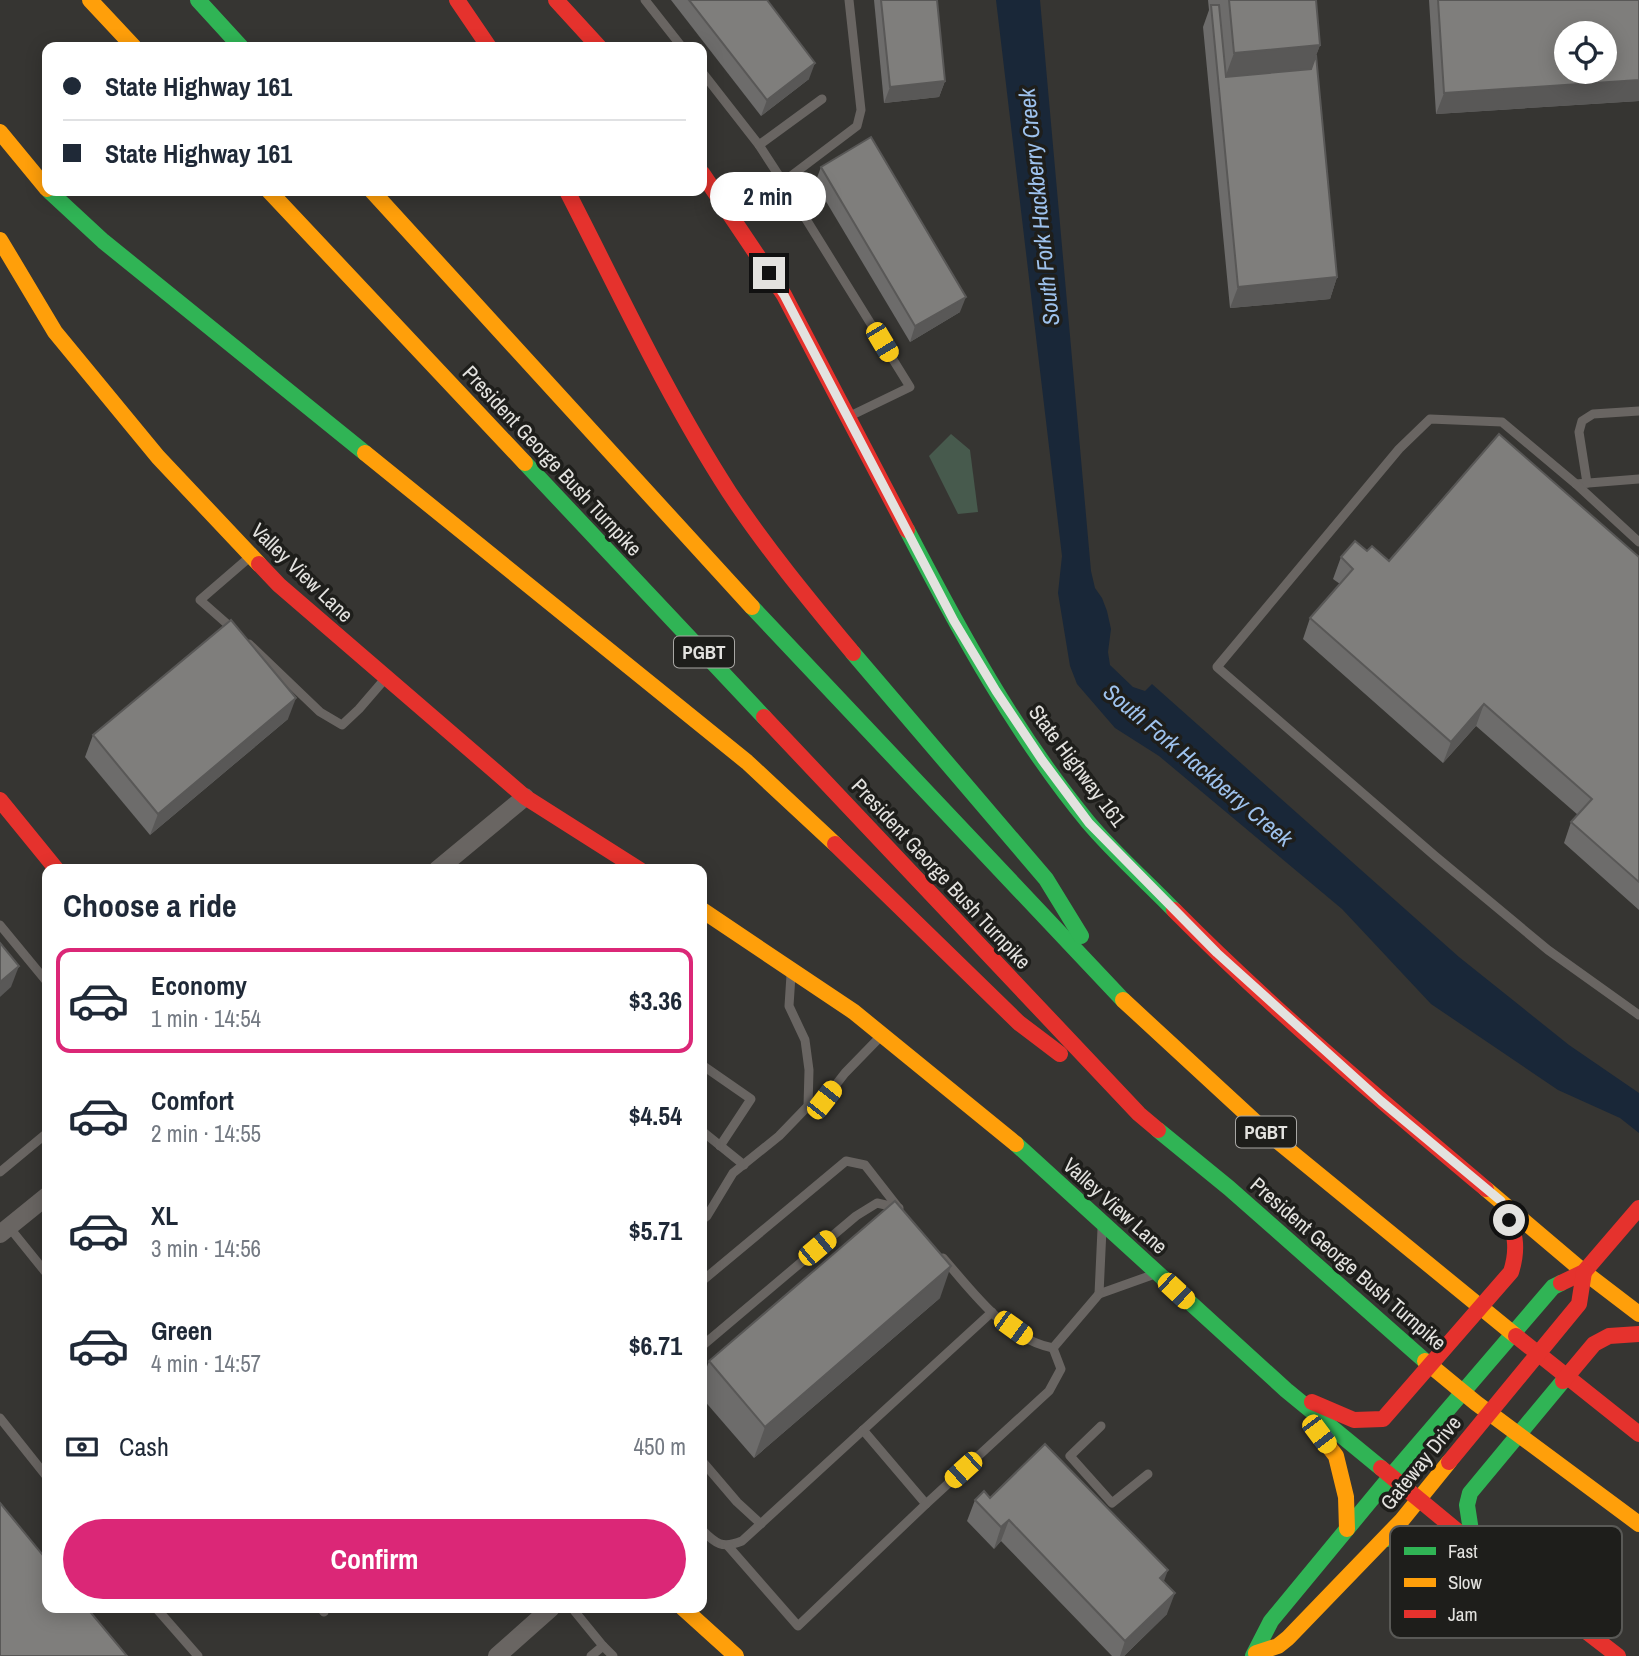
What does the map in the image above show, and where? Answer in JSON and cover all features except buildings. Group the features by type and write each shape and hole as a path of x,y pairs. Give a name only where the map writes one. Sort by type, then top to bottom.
{"main road":[{"path":"90,0 129,42"},
{"path":"198,0 236,42"},
{"path":"457,0 486,42"},
{"path":"556,0 594,42"},
{"path":"0,131 42,183"},
{"name":"State Highway 161","path":"707,180 784,295 904,529 968,644 1042,760 1089,823 1217,953 1381,1101 1584,1272 1639,1314"},
{"path":"54,196 103,241 747,762 810,818 1019,1023 1139,1114"},
{"name":"President George Bush Turnpike","path":"274,196 1139,1114 1229,1188 1394,1336 1476,1403 1639,1524"},
{"name":"President George Bush Turnpike","path":"377,196 830,692 1117,995 1264,1130 1422,1261 1639,1434"},
{"path":"570,196 670,393 730,493 790,576 860,662 1046,878 1117,995"},
{"name":"Valley View Lane","path":"0,240 55,332 158,457 279,585 526,797 631,864"},
{"path":"0,800 52,864"},
{"name":"Valley View Lane","path":"707,913 854,1012 1014,1142 1286,1390 1450,1526"},
{"path":"1286,1390 1357,1422 1383,1419 1511,1272 1517,1256 1518,1238 1501,1201"},
{"name":"Gateway Drive","path":"1255,1655 1271,1621 1553,1287 1584,1272 1639,1208"},
{"name":"Gateway Drive","path":"1396,1526 1578,1304 1584,1272"},
{"path":"1470,1526 1467,1505 1470,1493 1594,1344 1609,1336 1639,1334"},
{"path":"1286,1390 1335,1456 1346,1497 1347,1530"},
{"name":"Gateway Drive","path":"1255,1655 1278,1646 1288,1638 1390,1533"},
{"path":"1385,1539 1390,1538"},
{"path":"689,1613 736,1656"},
{"name":"Valley View Lane","path":"1594,1638 1618,1656"}],"street":[{"path":"444,864 526,797"},
{"path":"4,1231 42,1200"},
{"path":"497,1656 545,1613"}],"lane":[{"path":"645,0 678,42"},
{"path":"783,182 857,126 861,110 849,0"},
{"path":"707,78 759,145 910,387 847,417"},
{"path":"759,145 822,99"},
{"path":"1587,483 1578,432 1582,421 1593,414 1639,411"},
{"path":"1639,542 1576,484 1502,422 1430,419 1399,449 1217,667 1445,865 1548,950 1639,1015"},
{"path":"1576,484 1639,479"},
{"path":"251,556 200,600 320,712 342,725 385,678"},
{"path":"0,925 42,976"},
{"path":"791,970 789,1006 805,1040 809,1070 807,1106"},
{"path":"707,1212 733,1173 779,1136 807,1106 824,1100 845,1073 883,1035"},
{"path":"707,1068 751,1099 720,1146"},
{"path":"707,1135 744,1165"},
{"path":"0,1172 42,1137"},
{"path":"707,1278 846,1161 865,1165 905,1216"},
{"path":"707,1342 856,1216 877,1203 897,1206"},
{"path":"1099,1294 1103,1224"},
{"path":"4,1231 42,1269"},
{"path":"940,1254 992,1312 1035,1344 1053,1348"},
{"path":"1053,1348 1099,1294 1157,1273"},
{"path":"728,1546 742,1541 992,1312"},
{"path":"707,1535 713,1542 728,1546 798,1626 1049,1391 1061,1369 1053,1348"},
{"path":"0,1418 42,1471"},
{"path":"1101,1426 1070,1456 1112,1503 1148,1474"},
{"path":"863,1430 926,1504"},
{"path":"707,1467 737,1502 761,1524"},
{"path":"160,1613 198,1656"},
{"path":"576,1613 612,1656"},
{"path":"591,1656 603,1646"}],"green space":[{"path":"951,434 970,450 978,512 958,514 929,456"}],"water":[{"name":"South Fork Hackberry Creek","path":"996,0 1040,0 1091,571 1111,629 1108,652 1110,665 1133,687 1145,691 1152,684 1459,957 1569,1045 1639,1093 1639,1133 1620,1118 1558,1090 1431,1004 1342,909 1159,756 1115,728 1077,684 1070,666 1058,593 1062,556"}],"traffic: fast":[{"path":"198,0 236,42"},
{"path":"54,196 103,241 365,453"},
{"path":"525,463 764,717"},
{"path":"907,530 968,644 1036,753 1088,822 1174,910"},
{"path":"752,607 1123,1000"},
{"path":"853,653 1046,879 1081,936"},
{"path":"1158,1130 1229,1188 1425,1361"},
{"path":"1016,1144 1286,1390 1381,1468"},
{"path":"1253,1656 1271,1621 1553,1287 1561,1283"},
{"path":"1470,1526 1467,1505 1470,1493 1563,1381"},
{"path":"1385,1539 1390,1538"}],"traffic: slow":[{"path":"90,0 129,42"},
{"path":"0,132 42,183"},
{"path":"274,196 525,463"},
{"path":"377,196 752,607"},
{"path":"0,240 55,332 158,457 259,564"},
{"path":"365,453 747,762 835,844"},
{"path":"707,913 854,1012 1016,1144"},
{"path":"1123,1000 1264,1130 1516,1336"},
{"path":"1486,1189 1584,1272 1639,1314"},
{"path":"1425,1361 1476,1403 1639,1524"},
{"path":"1312,1425 1336,1456 1346,1497 1347,1529"},
{"path":"1396,1526 1449,1462"},
{"path":"1256,1653 1278,1646 1288,1638 1390,1532"},
{"path":"689,1613 736,1656"}],"traffic: jam":[{"path":"457,0 486,42"},
{"path":"556,0 594,42"},
{"path":"707,180 784,295 907,530"},
{"path":"570,196 644,343 706,456 758,533 853,653"},
{"path":"259,564 279,585 525,797 631,864"},
{"path":"764,717 1139,1114 1158,1130"},
{"path":"0,800 52,864"},
{"path":"835,844 1019,1023 1060,1054"},
{"path":"1174,910 1288,1018 1486,1189"},
{"path":"1312,1402 1354,1420 1383,1419 1511,1272 1515,1239 1504,1208"},
{"path":"1561,1283 1584,1272 1639,1208"},
{"path":"1449,1462 1579,1304 1584,1272"},
{"path":"1563,1381 1594,1344 1609,1336 1639,1334"},
{"path":"1516,1336 1639,1434"},
{"path":"1381,1468 1451,1526"},
{"path":"1595,1638 1618,1656"}],"route":[{"path":"769,273 784,295 954,621 1042,760 1089,823 1217,953 1381,1101 1501,1201 1509,1220"}]}
